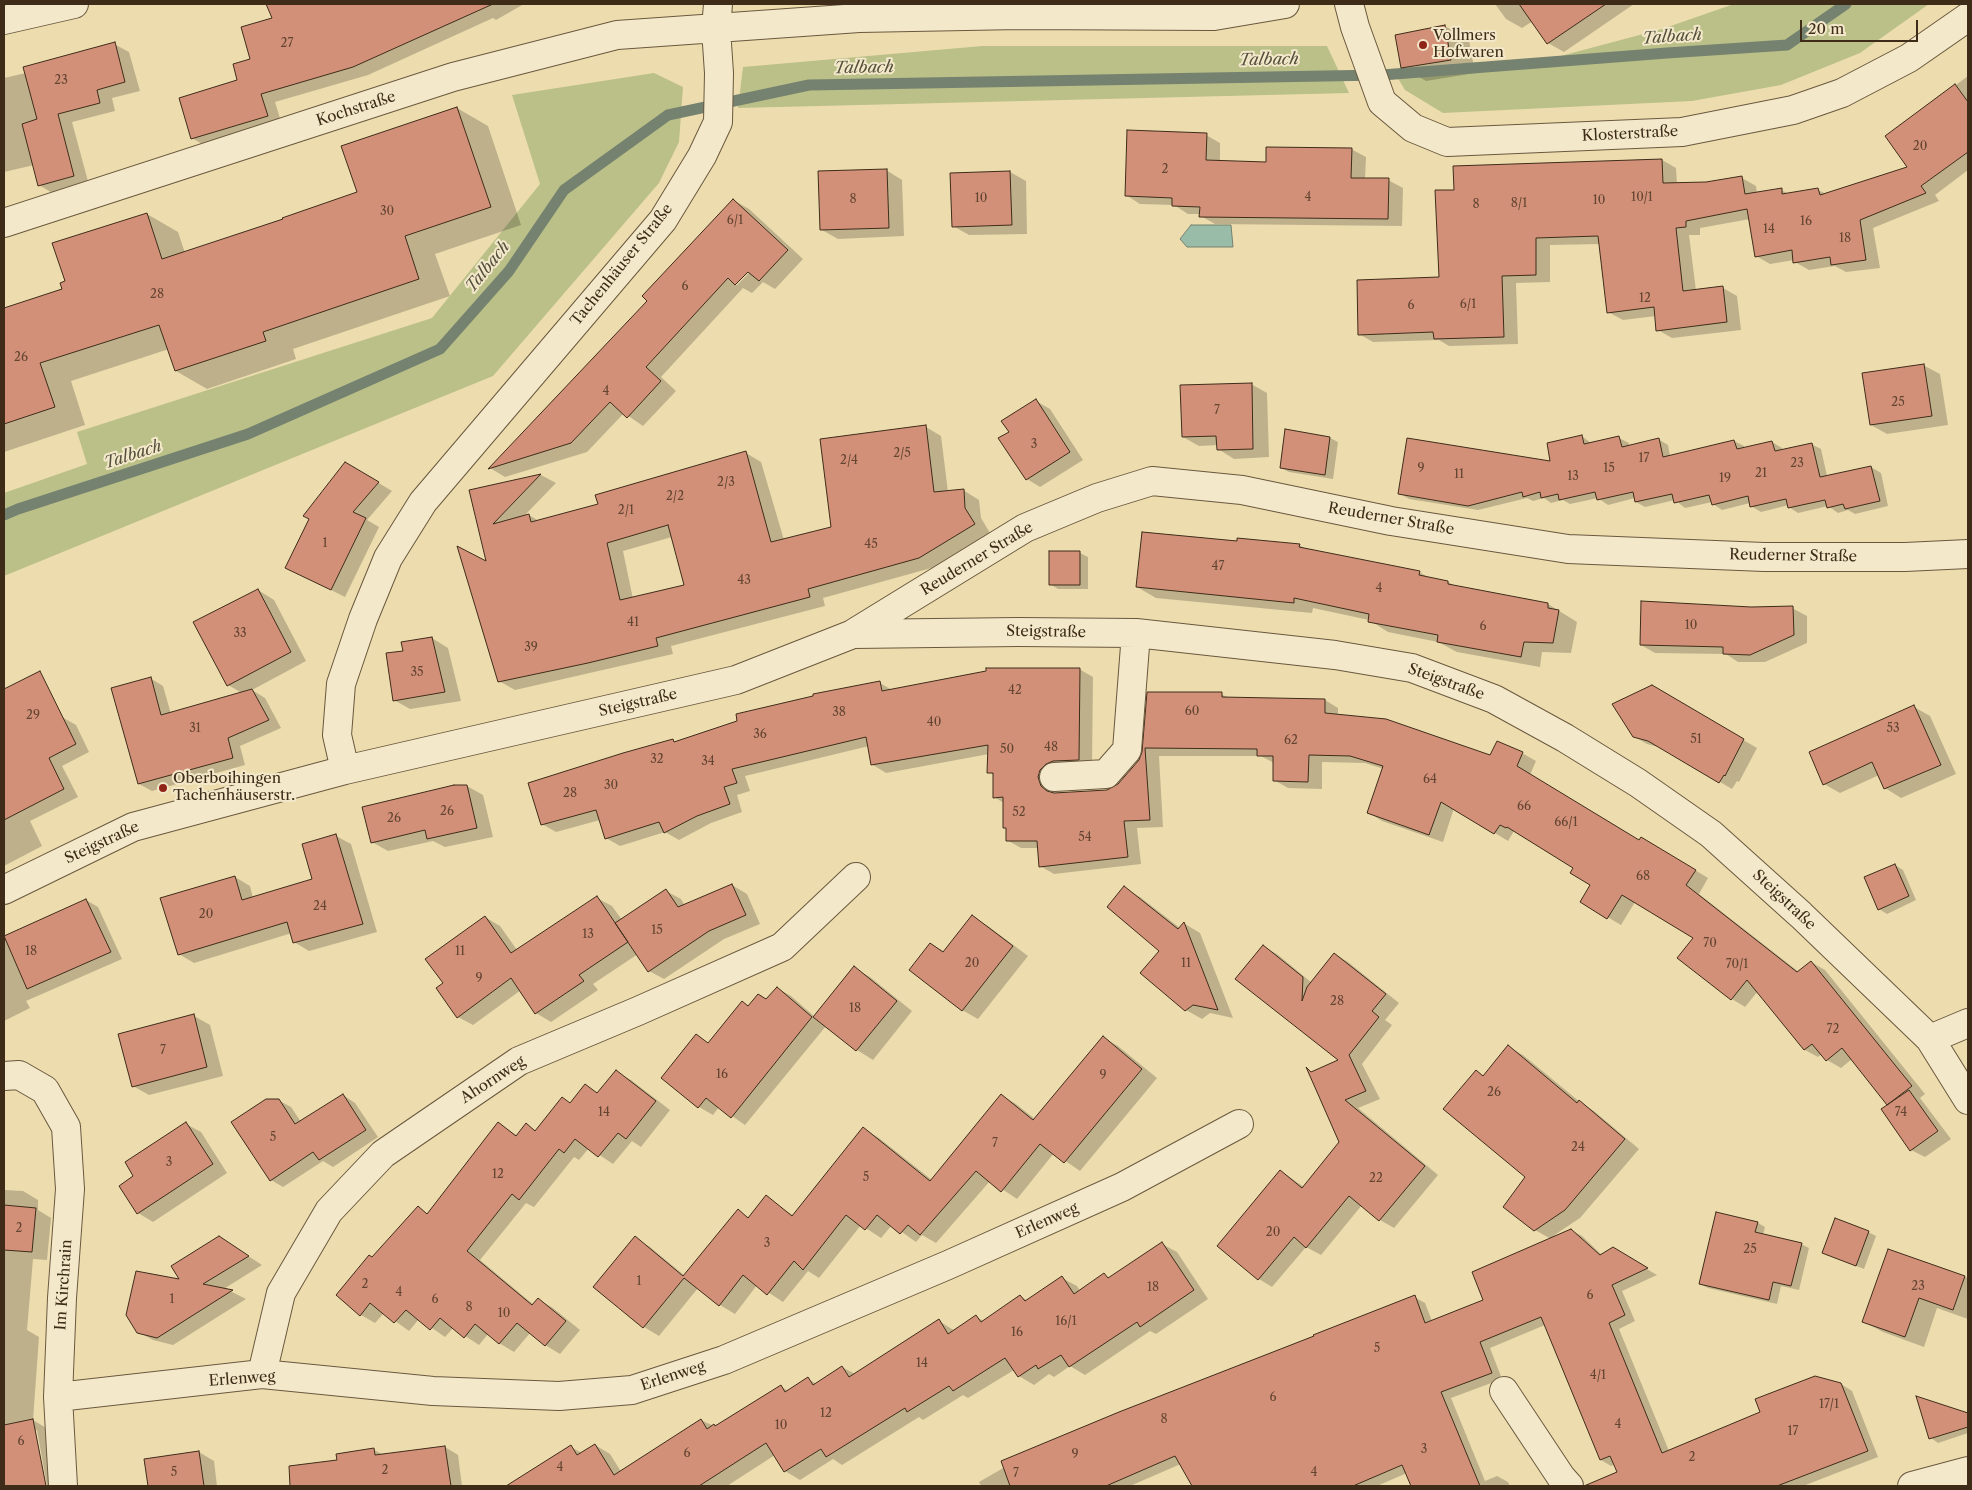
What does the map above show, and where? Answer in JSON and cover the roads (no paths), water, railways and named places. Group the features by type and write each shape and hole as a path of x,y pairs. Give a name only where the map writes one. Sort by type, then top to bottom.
{"street":[{"path":"4,20 74,4"},
{"path":"717,16 859,18 1018,9 1214,16 1285,4"},
{"name":"Klosterstraße","path":"1352,15 1382,102 1413,128 1447,142 1682,132 1793,110 1842,93 1908,58 1968,17"},
{"name":"Tachenhäuser Straße","path":"345,770 337,735 341,684 363,619 388,558 423,502 663,220 702,156 718,122 717,16"},
{"name":"Kochstraße","path":"4,223 453,77 617,34 717,16"},
{"name":"Reuderner Straße","path":"853,634 1025,528 1097,498 1152,481 1242,490 1391,521 1568,549 1764,557 1904,557 1968,554"},
{"path":"1054,777 1106,774 1128,750 1136,633"},
{"name":"Steigstraße","path":"4,890 133,826 345,770 736,680 853,634 1136,633 1335,655 1412,668 1494,699 1565,738 1638,783 1711,834 1801,915 1930,1039 1968,1100"},
{"name":"Ahornweg","path":"262,1374 281,1293 329,1211 383,1154 519,1061 638,1011 782,946 856,878"},
{"path":"1930,1039 1968,1023"},
{"name":"Im Kirchrain","path":"4,1076 19,1075 45,1090 66,1127 70,1189 62,1298 58,1397 63,1486"},
{"name":"Erlenweg","path":"58,1397 262,1374 452,1392 559,1396 632,1390 724,1360 948,1265 1122,1187 1239,1124"},
{"path":"1504,1391 1561,1477 1570,1486"},
{"path":"1912,1486 1968,1471"}],"waterway":[{"name":"Talbach","path":"4,515 248,434 440,349 509,271 564,190 668,115 809,85 1382,75 1787,45 1846,4"}],"place":[{"name":"Vollmers Hofwaren","path":"1423,45"},
{"name":"Oberboihingen Tachenhäuserstr.","path":"163,788"}]}
